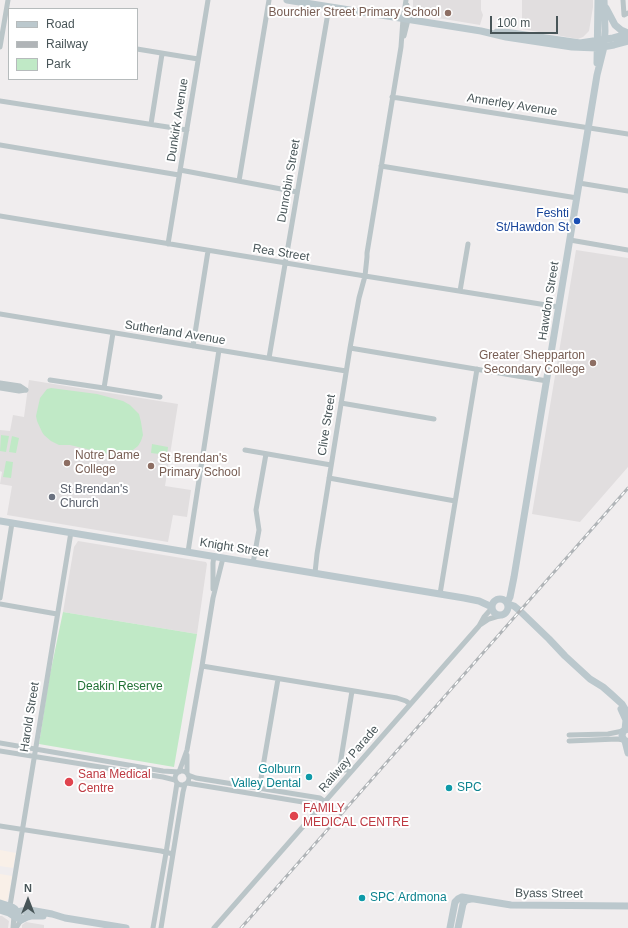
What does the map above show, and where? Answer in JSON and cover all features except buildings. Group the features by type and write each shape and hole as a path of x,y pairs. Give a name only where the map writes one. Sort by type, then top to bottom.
{"street":[{"path":"0,47 6,28 8,0"},
{"name":"Dunkirk Avenue","path":"168,244 208,0"},
{"path":"239,181 269,0"},
{"path":"288,0 481,31 505,32 580,43 614,45 628,41"},
{"name":"Clive Street","path":"314,573 346,371 362,276 367,257 401,47 406,0"},
{"path":"623,0 626,14"},
{"path":"602,1 615,25 628,34"},
{"name":"Hawdon Street","path":"507,603 514,576 597,75 601,44 602,1"},
{"name":"Dunrobin Street","path":"269,358 329,7"},
{"path":"601,44 628,34"},
{"path":"138,49 198,59"},
{"path":"151,124 162,54"},
{"name":"Annerley Avenue","path":"392,97 628,134"},
{"path":"0,101 187,130"},
{"path":"0,145 239,181 297,192"},
{"path":"381,166 577,198"},
{"path":"579,183 628,191"},
{"name":"Rea Street","path":"0,216 559,307"},
{"path":"570,240 628,250"},
{"path":"460,291 468,244"},
{"path":"193,346 208,251"},
{"name":"Sutherland Avenue","path":"0,314 346,371"},
{"path":"104,388 112,333"},
{"path":"350,348 547,381"},
{"path":"188,552 219,350"},
{"path":"440,594 477,369"},
{"path":"50,380 160,397"},
{"path":"0,383 20,386 26,390 19,391 0,388"},
{"path":"341,403 434,419"},
{"path":"245,450 331,465"},
{"path":"253,563 260,530 256,510 266,454"},
{"path":"329,478 455,501"},
{"name":"Knight Street","path":"0,521 464,598 479,601 492,607"},
{"path":"0,598 12,523"},
{"name":"Harold Street","path":"10,906 70,532"},
{"path":"213,598 214,556"},
{"path":"153,928 166,853 176,775 179,772 187,750 213,598 223,558"},
{"name":"Hawdon Street","path":"496,599 508,588 514,576"},
{"name":"Knight Street","path":"464,598 496,599"},
{"path":"528,619 514,612 495,614 492,610 493,603 496,599 504,600 514,606 528,619 549,639 560,645 567,655 580,667 594,675 603,687 622,704 628,714"},
{"path":"504,613 508,608 507,603"},
{"path":"0,604 57,614"},
{"name":"Railway Parade","path":"210,928 216,926 325,802 479,626 492,607"},
{"name":"Railway Parade","path":"479,626 489,619 504,613"},
{"path":"202,666 401,699 410,704"},
{"path":"259,794 278,679"},
{"path":"352,691 340,765 344,770 352,770"},
{"path":"616,699 626,722 625,730 622,736 626,741 628,753"},
{"path":"625,730 608,734 569,738 617,739 626,741"},
{"path":"0,743 164,771 183,771 196,778 320,798 325,802"},
{"path":"0,750 176,782 182,785 186,784 259,794 315,804 320,807"},
{"path":"161,928 183,792 189,779 187,774 187,750"},
{"path":"0,826 173,854"},
{"path":"450,928 455,902 462,897 471,899"},
{"path":"458,928 463,904 466,900 471,899"},
{"name":"Byass Street","path":"471,899 512,905 628,906"},
{"path":"0,904 10,906 15,909 18,916 16,928"},
{"path":"0,910 18,916 65,918 126,928"},
{"path":"13,928 18,916"}],"shaded area":[{"name":"Bourchier Street Primary School","path":"413,0 481,0 481,10 483,15 480,25 414,14"},
{"path":"522,0 593,0 589,31 583,37 578,39 522,29"},
{"name":"Greater Shepparton Secondary College","path":"576,250 628,258 628,467 580,522 532,514"},
{"name":"Notre Dame College","path":"29,380 178,404 165,486 191,490 187,517 173,515 168,542 7,515 12,486 0,484 2,472 0,471 0,430 10,431 13,415 24,417"},
{"path":"78,541 206,562 207,564 197,634 63,612 74,547"},
{"path":"0,850 16,853 13,868 0,866"},
{"path":"0,874 12,876 8,899 6,901 0,901"},
{"path":"0,916 9,921 8,928 0,928"},
{"path":"26,922 44,925 44,928 22,928 22,925"}],"green space":[{"path":"51,388 97,394 123,401 130,405 139,414 141,422 143,435 138,446 129,453 111,455 70,445 59,445 51,441 42,432 36,416 40,398 47,389"},
{"path":"1,435 9,436 6,452 0,451"},
{"path":"12,436 19,438 16,453 9,452"},
{"path":"152,444 168,447 167,455 151,453"},
{"path":"6,461 13,462 11,478 3,477"},
{"name":"Deakin Reserve","path":"63,612 197,634 174,767 39,744 49,679"}],"railway":[{"path":"241,928 628,488"}],"place":[{"name":"Bourchier Street Primary School","path":"448,13"},
{"name":"Feshti St/Hawdon St","path":"577,221"},
{"name":"Greater Shepparton Secondary College","path":"593,363"},
{"name":"Notre Dame College","path":"67,463"},
{"name":"St Brendan's Primary School","path":"151,466"},
{"name":"St Brendan's Church","path":"52,497"},
{"name":"Golburn Valley Dental","path":"309,777"},
{"name":"Sana Medical Centre","path":"69,782"},
{"name":"SPC","path":"449,788"},
{"name":"FAMILY MEDICAL CENTRE","path":"294,816"},
{"name":"SPC Ardmona","path":"362,898"}]}
